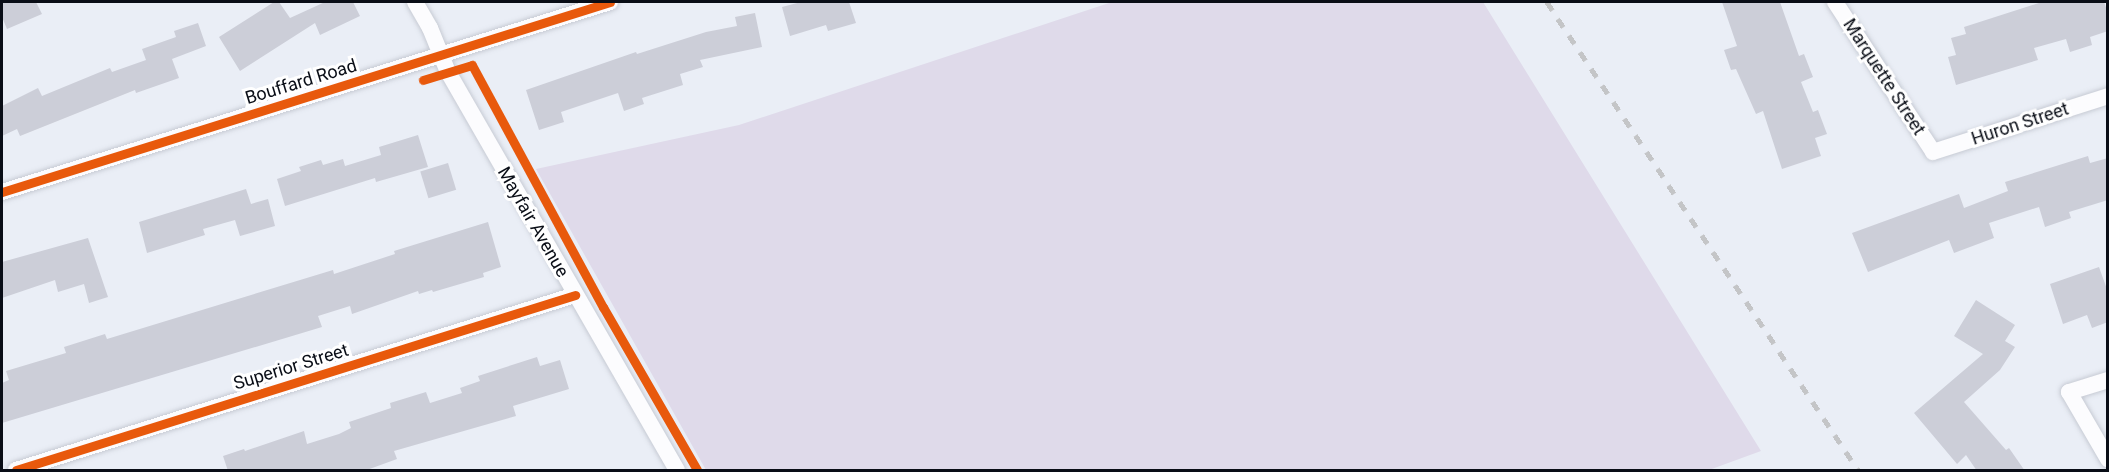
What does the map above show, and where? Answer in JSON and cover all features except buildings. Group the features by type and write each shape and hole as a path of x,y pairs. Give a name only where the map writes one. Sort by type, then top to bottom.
{"street":[{"name":"Mayfair Avenue","path":"415,2 448,72 677,471"},
{"name":"Bouffard Road","path":"2,192 610,2"},
{"name":"Marquette Street","path":"1835,2 1933,152"},
{"name":"Huron Street","path":"1933,152 2108,96"},
{"name":"Superior Street","path":"16,471 575,295"},
{"path":"2108,380 2069,392 2108,459"}],"shaded area":[{"path":"1112,2 1483,2 1761,451 1709,470 706,470 536,169 739,125"}],"railway":[{"path":"1547,2 1858,470"}],"cycle path":[{"path":"2,192 610,2"},
{"path":"423,80 472,65 603,307 697,470"},
{"path":"16,470 575,295"}]}
